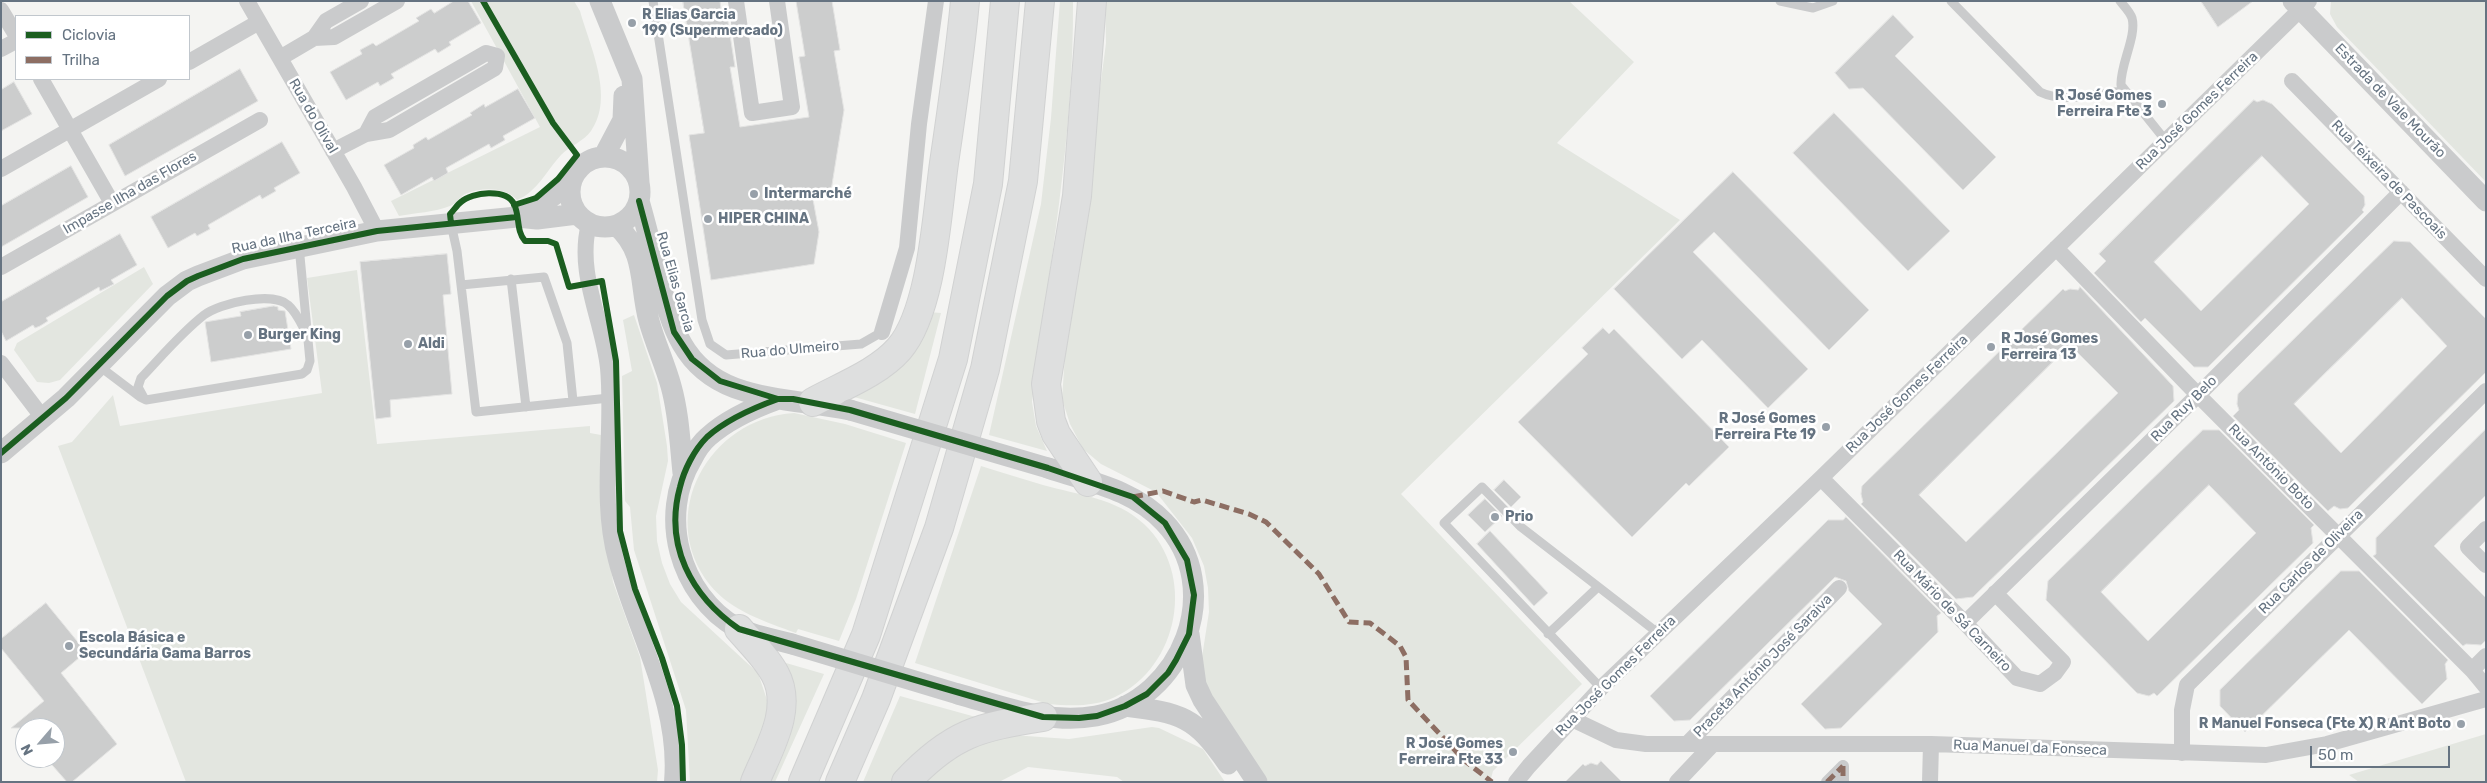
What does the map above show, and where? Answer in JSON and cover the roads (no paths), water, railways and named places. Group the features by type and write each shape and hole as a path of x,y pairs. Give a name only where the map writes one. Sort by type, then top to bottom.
{"highway":[{"path":"812,402 869,372 891,356 900,348 916,317 926,288 935,230 965,1"},
{"path":"803,782 866,635 953,359 988,184 1005,1"},
{"path":"840,782 876,699 938,528 985,368 1023,181 1040,1"},
{"path":"1088,482 1056,434 1050,421 1046,384 1077,196 1092,1"},
{"path":"739,628 776,676 781,701 778,728 755,782"},
{"path":"906,782 936,753 976,730 1043,717"}],"street":[{"name":"Rua do Olival","path":"247,1 377,231"},
{"path":"280,58 314,38 326,21 362,1"},
{"path":"314,38 334,37 397,1"},
{"name":"Rua Elias Garcia","path":"600,1 632,79 639,192 670,321 680,344 692,359 720,382 778,399 812,402 850,410 1048,468 1133,497 1165,523 1180,544 1187,560 1194,595 1189,634 1176,660 1164,678 1147,694 1125,706 1097,716 1079,718 1043,717 958,694 739,628 712,607 690,579 678,549 675,520 676,501 683,473 677,412 671,386 649,321 639,260 634,246 617,226"},
{"path":"736,1 752,113 792,108 777,1"},
{"name":"Rua do Ulmeiro","path":"882,332 908,248 919,124 936,1"},
{"name":"Rua José Gomes Ferreira","path":"1516,782 1601,688 1821,478 2166,141 2301,4"},
{"name":"Estrada de Vale Mourão","path":"2301,4 2486,201"},
{"path":"1,10 15,33"},
{"path":"190,61 260,22"},
{"name":"Rua Elias Garcia","path":"604,156 623,120 624,86 616,39"},
{"path":"1,50 15,42"},
{"path":"333,151 366,134 388,130 495,68 497,56 486,53 375,117 366,134"},
{"path":"42,80 112,203"},
{"path":"1,169 157,80"},
{"name":"Rua Teixeira de Pascoais","path":"2292,81 2486,279"},
{"name":"Impasse Ilha das Flores","path":"1,267 260,120"},
{"path":"604,156 616,158 626,163 634,172 639,192 631,216 617,226 608,228 583,219 571,204 570,183 575,172 582,164 604,156"},
{"name":"Rua da Ilha Terceira","path":"517,217 533,211 570,183"},
{"name":"Rua Ruy Belo","path":"1965,623 2198,395 2401,192"},
{"name":"Rua da Ilha Terceira","path":"1,454 44,418 99,366 167,296 187,280 243,259 377,231 517,217 583,219"},
{"path":"583,219 584,254 608,368 608,479 613,550 660,685 672,745 672,782"},
{"name":"Rua António Boto","path":"2056,248 2198,395 2472,670 2486,687"},
{"path":"1,363 44,418"},
{"name":"Rua Carlos de Oliveira","path":"2182,753 2182,710 2187,685 2486,391"},
{"name":"Rua Elias Garcia","path":"683,473 707,438 739,415 778,399"},
{"name":"Rua Mário de Sá Carneiro","path":"1821,478 2017,678 2040,684 2055,673 2064,662 1995,593"},
{"path":"2486,530 2468,547 2486,565"},
{"name":"Praceta António José Saraiva","path":"1687,744 1838,588"},
{"path":"1189,634 1196,685 1203,700 1257,782"},
{"path":"2472,670 2486,656"},
{"name":"Rua Manuel da Fonseca","path":"1572,719 1616,740 1646,744 1931,744 2266,755 2326,744 2486,699"},
{"path":"1125,706 1163,710 1194,723 1214,744 1240,782"},
{"path":"1676,782 1713,744"},
{"path":"1930,782 1931,744"},
{"path":"1827,782 1843,766 1843,782"}],"lane":[{"name":"Rua do Ulmeiro","path":"653,1 702,320 710,344 726,355 862,344 882,332"},
{"path":"1780,1 1813,8 1833,1"},
{"path":"1951,1 2040,92 2050,97 2064,98 2124,91"},
{"path":"2120,1 2131,16 2133,27 2120,76 2124,91 2166,141"},
{"path":"450,223 457,250 476,412 608,398"},
{"path":"99,366 146,400 302,374 307,370 310,361 299,246"},
{"path":"461,286 544,277 567,343 574,401"},
{"path":"512,279 526,407"},
{"path":"146,400 138,387 141,378 206,314 234,302 272,298 288,304 298,316 306,334"},
{"path":"1601,688 1444,523 1482,487 1521,527 1658,633"},
{"path":"1548,634 1598,587"}],"place":[{"name":"R Elias Garcia 199 (Supermercado)","path":"632,23"},
{"name":"R José Gomes Ferreira Fte 3","path":"2162,104"},
{"name":"Intermarché","path":"754,194"},
{"name":"HIPER CHINA","path":"708,219"},
{"name":"Burger King","path":"248,335"},
{"name":"Aldi","path":"408,344"},
{"name":"R José Gomes Ferreira 13","path":"1991,347"},
{"name":"R José Gomes Ferreira Fte 19","path":"1826,427"},
{"name":"Prio","path":"1495,517"},
{"name":"Escola Básica e Secundária Gama Barros","path":"69,646"},
{"name":"R Manuel Fonseca (Fte X) R Ant Boto","path":"2461,724"},
{"name":"R José Gomes Ferreira Fte 33","path":"1513,752"}]}
